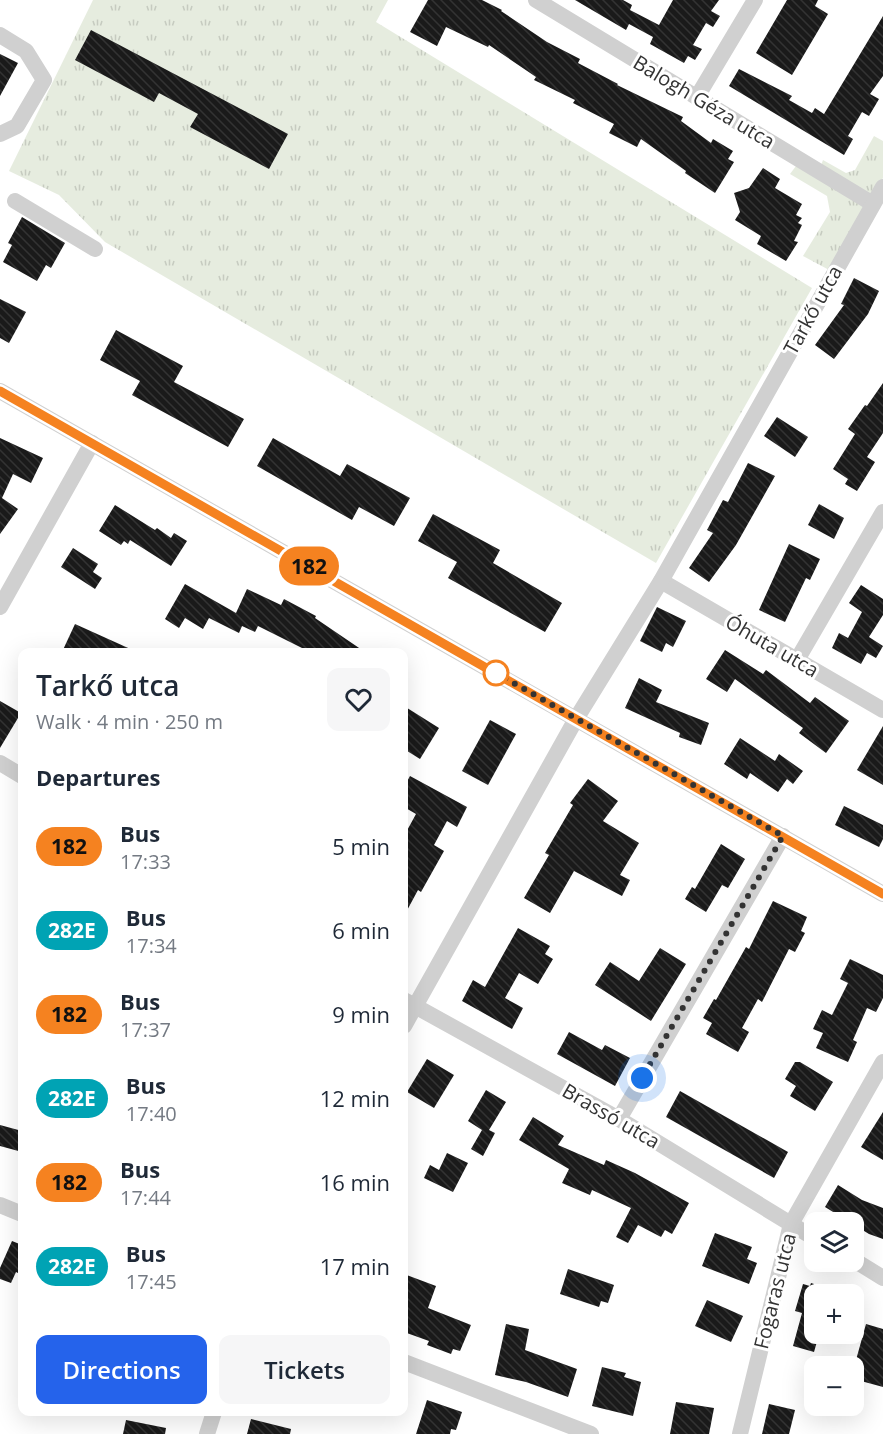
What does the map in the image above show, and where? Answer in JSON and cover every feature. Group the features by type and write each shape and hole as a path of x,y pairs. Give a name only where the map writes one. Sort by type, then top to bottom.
{"street":[{"path":"697,97 755,0"},
{"name":"Balogh Géza utca","path":"540,1 697,97 880,194"},
{"path":"0,35 26,51 44,80 17,126 0,134"},
{"name":"Tarkő utca","path":"409,1003 576,719 661,580 880,194"},
{"path":"15,201 95,249"},
{"path":"0,391 883,894"},
{"path":"0,607 92,443"},
{"path":"797,660 883,512"},
{"name":"Óhuta utca","path":"661,580 883,710"},
{"path":"0,763 18,774"},
{"path":"619,1119 783,836"},
{"name":"Brassó utca","path":"409,1003 619,1119 804,1232"},
{"name":"Fogaras utca","path":"740,1434 791,1224 883,1062"},
{"path":"0,1205 18,1212"},
{"path":"864,1266 883,1278"},
{"path":"408,1364 591,1434"},
{"path":"207,1434 213,1416"}],"green space":[{"path":"93,0 388,0 376,22 812,288 656,563 105,242 59,195 9,171"},
{"path":"874,136 883,141 883,178 871,198 820,168 823,160 846,173 855,170"},
{"path":"796,166 867,206 831,271 803,256 830,212 827,196 790,174"}],"building":[{"path":"428,0 482,0 502,10 547,42 580,59 578,63 683,117 681,121 711,143 713,139 733,151 728,159 734,162 715,193 641,139 637,147 609,133 614,124 573,103 575,100 534,80 536,77 489,45 488,47 446,27 437,46 410,32"},
{"path":"575,0 623,0 632,5 630,10 659,25 673,0 719,0 711,11 720,16 713,27 706,23 693,45 702,49 695,60 688,56 684,63 650,44 653,37 629,24 626,30"},
{"path":"787,0 818,0 815,6 828,14 792,75 756,53"},
{"path":"883,16 883,76 870,94 879,99 869,116 862,112 848,136 853,139 844,155 729,86 739,69 792,96 789,100 812,113 815,108 824,114"},
{"path":"91,30 288,134 269,169 190,127 198,114 159,93 154,102 75,60"},
{"path":"0,54 18,63 0,96"},
{"path":"763,168 780,179 775,188 802,204 796,215 802,218 798,223 802,225 794,241 798,242 786,261 757,244 761,236 735,220 740,212 734,193 749,188"},
{"path":"22,217 65,243 51,268 46,265 37,281 3,262 12,245 8,243"},
{"path":"854,278 879,291 868,314 834,359 815,345 844,305 841,304"},
{"path":"0,299 26,312 9,343 0,338"},
{"path":"116,330 183,366 174,382 244,419 228,447 132,395 140,381 100,360"},
{"path":"883,383 883,433 867,457 875,462 857,491 845,484 848,479 833,469 855,434 848,429"},
{"path":"777,417 808,437 795,457 764,436"},
{"path":"0,438 43,458 31,483 13,474 2,498 18,509 0,534"},
{"path":"273,438 340,476 347,464 410,498 394,526 359,507 352,520 257,466"},
{"path":"748,463 775,476 736,545 709,582 689,568 713,533 707,530 723,500 728,502"},
{"path":"819,504 844,518 834,539 808,525"},
{"path":"115,505 171,538 174,533 187,541 171,566 130,540 128,544 124,541 121,545 99,531"},
{"path":"433,514 500,550 493,563 562,603 545,632 448,578 457,562 418,541"},
{"path":"789,544 820,559 810,580 806,578 785,622 759,610"},
{"path":"73,548 98,564 93,572 102,578 95,589 61,567"},
{"path":"185,584 236,613 247,589 281,605 284,599 316,616 315,618 359,648 302,648 258,626 255,632 242,626 239,633 209,618 203,629 185,618 179,628 165,619"},
{"path":"861,585 883,599 883,615 869,637 883,646 876,658 867,653 861,664 832,648 839,633 848,638 862,612 849,603"},
{"path":"657,607 686,621 673,647 666,643 662,652 640,641"},
{"path":"75,624 128,648 64,648"},
{"path":"725,650 763,674 766,670 810,703 815,697 849,721 826,753 799,733 803,728 735,679 727,692 706,679"},
{"path":"639,678 662,690 656,702 709,723 701,745 679,737 680,733 625,708"},
{"path":"0,701 18,711 18,718 0,748"},
{"path":"408,709 439,728 420,759 408,752"},
{"path":"490,720 516,734 488,785 462,771"},
{"path":"883,726 883,785 857,770"},
{"path":"740,738 775,761 779,754 803,771 793,784 787,779 778,792 750,773 747,779 724,764"},
{"path":"410,776 467,807 457,827 447,821 434,845 444,851 421,892 418,890 408,909 408,829 416,814 408,809"},
{"path":"588,779 618,801 603,821 639,843 620,875 630,880 622,896 574,871 550,913 524,898 549,855 545,853 573,805 570,803"},
{"path":"844,806 883,825 883,839 879,847 835,825"},
{"path":"721,844 745,859 728,888 722,885 706,912 685,899 692,887 695,889"},
{"path":"773,901 807,917 801,931 805,933 795,952 789,949 762,1002 758,999 742,1028 749,1032 738,1052 706,1034 712,1023 703,1018 746,947 749,949"},
{"path":"518,928 550,946 545,954 553,959 538,984 519,973 505,998 523,1008 512,1029 462,1001 473,980 485,987"},
{"path":"660,948 686,964 651,1021 595,985 610,962 639,981"},
{"path":"850,959 883,975 883,998 876,1012 867,1008 853,1040 857,1042 848,1062 816,1048 823,1033 813,1029 822,1010 832,1015 848,983 840,979"},
{"path":"569,1032 602,1050 605,1045 630,1058 615,1086 557,1054"},
{"path":"427,1059 454,1075 434,1108 408,1093"},
{"path":"795,1062 800,1062 833,1082 815,1111 790,1096 796,1086 785,1079"},
{"path":"486,1090 506,1102 489,1130 495,1133 483,1156 471,1149 482,1130 468,1121"},
{"path":"680,1091 788,1152 774,1178 666,1117"},
{"path":"883,1112 883,1160 861,1147"},
{"path":"533,1117 564,1136 558,1145 604,1165 606,1160 689,1203 672,1234 665,1230 661,1237 638,1225 628,1243 616,1237 631,1208 592,1190 590,1195 562,1183 569,1169 519,1140"},
{"path":"0,1125 18,1130 18,1151 0,1146"},
{"path":"447,1153 468,1163 453,1192 424,1178 430,1165 439,1170"},
{"path":"838,1185 862,1200 883,1208 883,1239 864,1231 864,1212 833,1212 825,1207"},
{"path":"715,1233 752,1247 747,1259 757,1263 749,1284 702,1266"},
{"path":"12,1241 18,1243 18,1273 16,1272 11,1283 0,1279 0,1268"},
{"path":"568,1269 614,1285 608,1303 601,1301 599,1307 560,1294"},
{"path":"408,1276 436,1286 428,1308 471,1325 460,1351 453,1349 451,1354 427,1345 429,1341 408,1333"},
{"path":"803,1284 804,1344 816,1344 814,1352 793,1346 802,1313 795,1311"},
{"path":"707,1300 743,1316 731,1342 695,1326"},
{"path":"506,1324 529,1329 525,1350 577,1369 568,1397 526,1382 495,1375"},
{"path":"866,1324 883,1329 883,1387 864,1382 864,1356 857,1356 860,1344 864,1344"},
{"path":"602,1367 626,1373 624,1377 641,1382 633,1416 592,1406"},
{"path":"427,1400 462,1412 456,1430 451,1429 450,1434 416,1434"},
{"path":"676,1402 714,1408 709,1434 670,1434"},
{"path":"769,1404 795,1410 789,1434 762,1434"},
{"path":"251,1419 291,1429 290,1434 247,1434"},
{"path":"126,1420 166,1428 165,1434 123,1434"}],"bus line":[{"name":"182","path":"0,391 883,894"}],"route":[{"path":"496,673 783,836 642,1078"}]}
